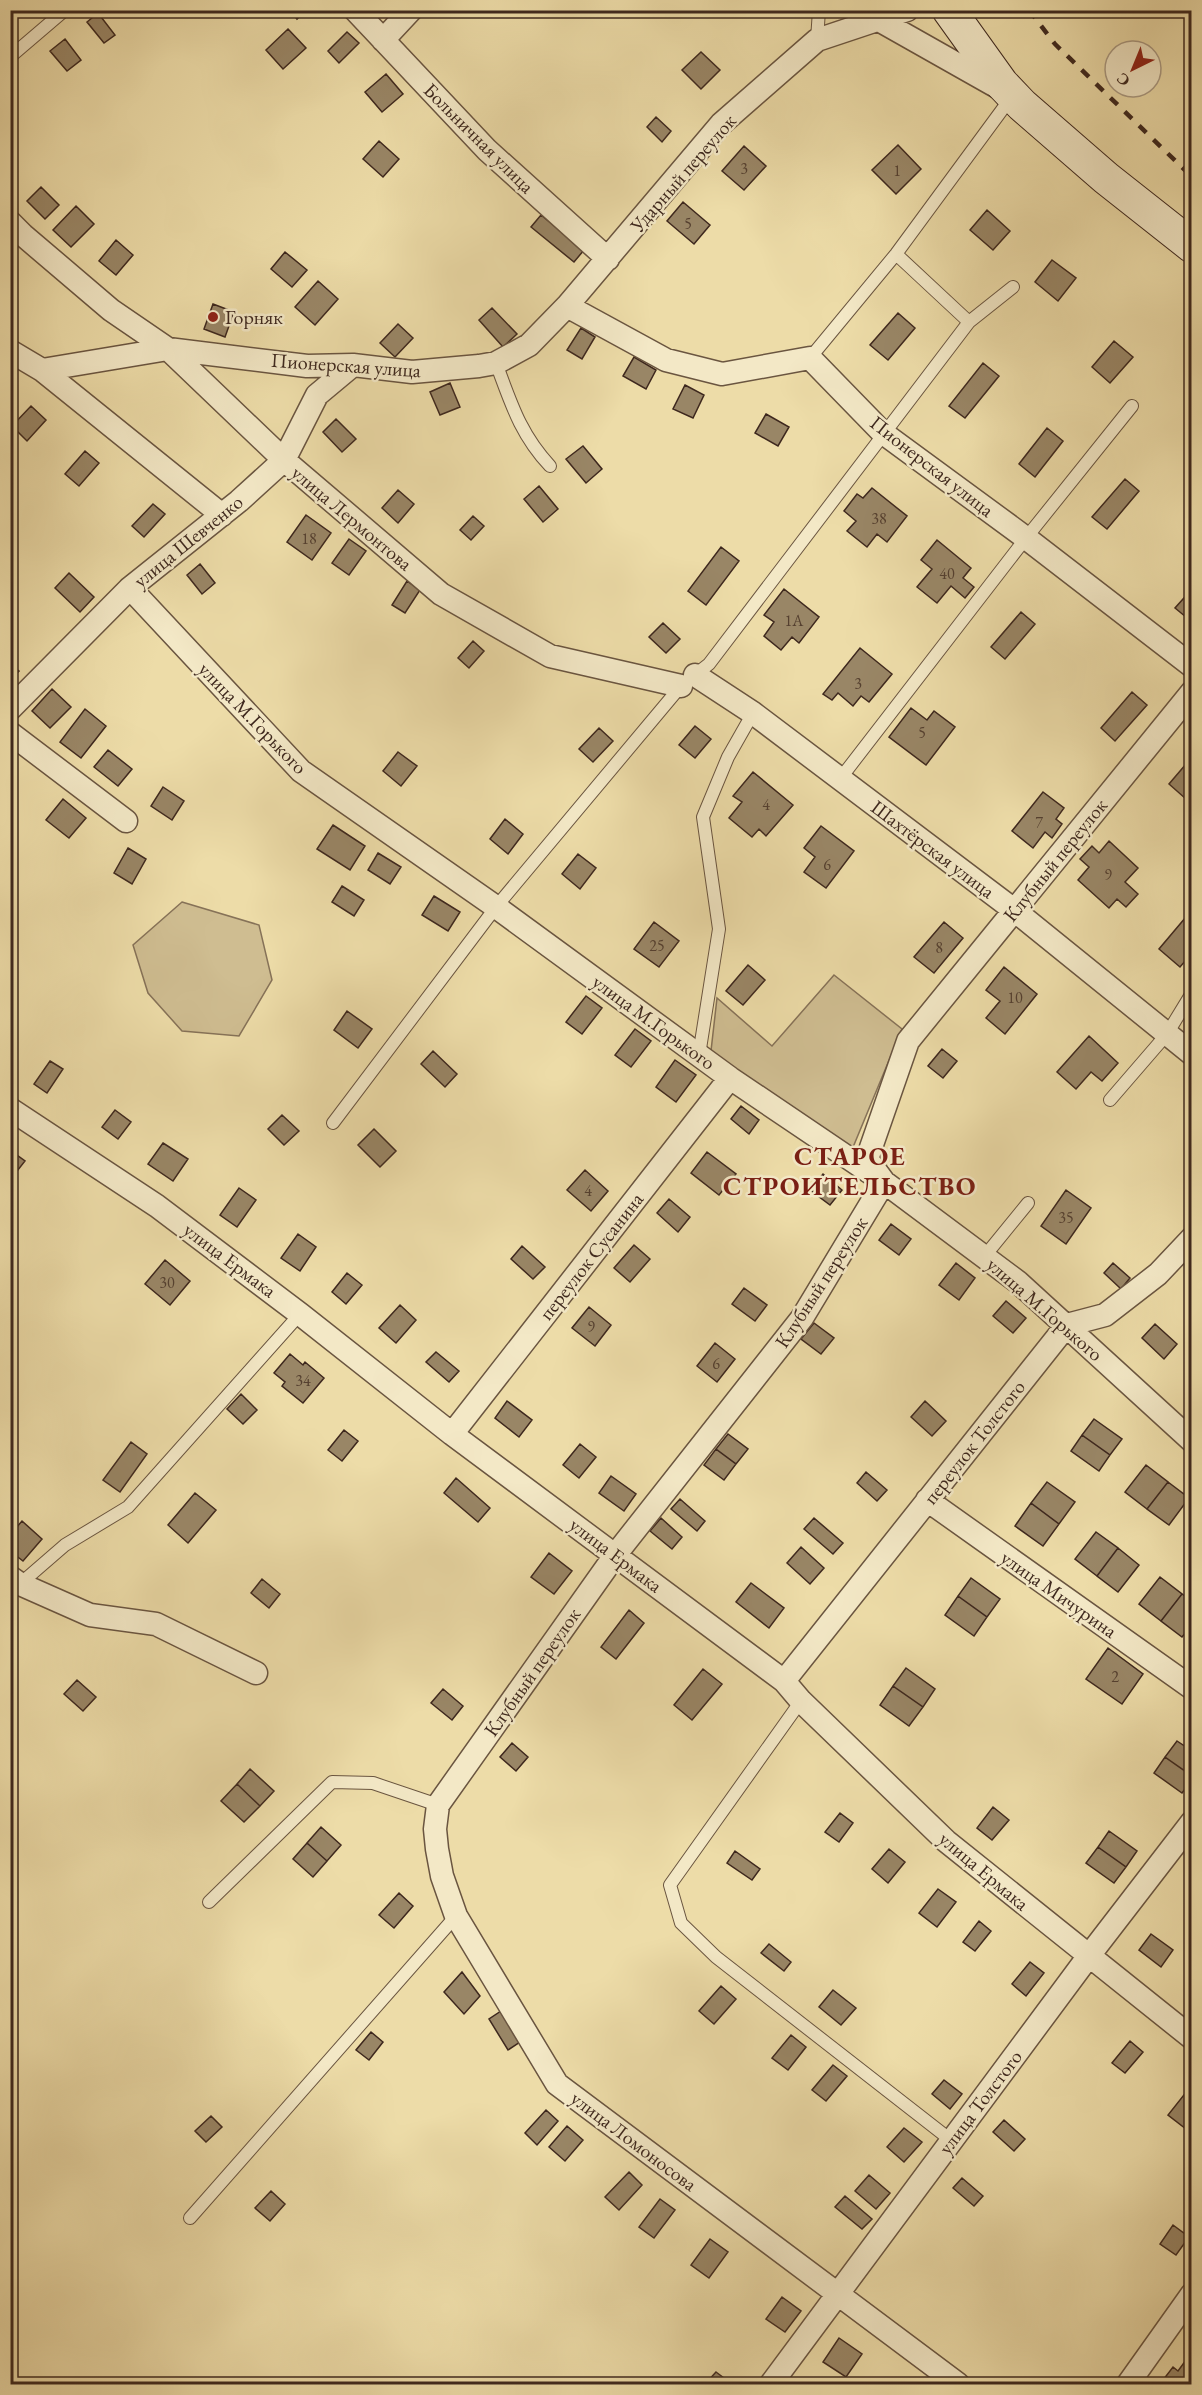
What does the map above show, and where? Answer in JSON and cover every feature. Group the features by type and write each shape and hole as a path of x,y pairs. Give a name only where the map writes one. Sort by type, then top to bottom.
{"street":[{"name":"Больничная улица","path":"355,10 487,150 608,260"},
{"path":"383,40 411,10"},
{"name":"Ударный переулок","path":"567,306 721,124 817,40 871,15 908,10"},
{"path":"949,10 981,57 1012,95 1106,178 1191,246"},
{"path":"871,15 1012,95"},
{"name":"Пионерская улица","path":"10,222 23,236 111,310 168,348 307,366 353,365 412,372 496,363 529,345 567,306"},
{"path":"567,306 666,360 722,374 810,358"},
{"path":"42,370 168,348"},
{"name":"улица Лермонтова","path":"168,348 284,460 441,594 550,656 688,680"},
{"path":"10,351 42,370 222,515"},
{"name":"Пионерская улица","path":"810,358 883,433 1026,538 1191,666"},
{"name":"улица Шевченко","path":"10,710 130,588 222,515 284,460 317,395 353,365"},
{"name":"улица М.Горького","path":"130,588 301,771 496,907 730,1078 884,1182 1018,1282 1191,1441"},
{"name":"Шахтёрская улица","path":"688,680 753,713 1014,910 1191,1054"},
{"name":"Клубный переулок","path":"438,1805 615,1554 802,1318 884,1182 867,1159 908,1041 1191,692"},
{"path":"10,733 126,821"},
{"name":"переулок Сусанина","path":"452,1434 730,1078"},
{"name":"улица Ермака","path":"10,1109 157,1206 300,1314 452,1434 784,1681 801,1701 946,1841 1191,2038"},
{"path":"1067,1325 1105,1315 1158,1274 1191,1238"},
{"name":"переулок Толстого","path":"784,1681 1067,1325"},
{"name":"улица Мичурина","path":"927,1500 1191,1688"},
{"path":"15,1580 90,1615 156,1624 255,1673"},
{"name":"улица Ломоносова","path":"438,1805 435,1828 436,1849 442,1876 456,1916 557,2084 958,2385"},
{"name":"улица Толстого","path":"771,2385 1088,1957 1191,1822"},
{"path":"1128,2385 1191,2294"}],"lane":[{"path":"10,57 65,10"},
{"path":"817,40 819,10"},
{"path":"810,358 896,254 1012,95"},
{"path":"896,254 969,322"},
{"path":"333,1123 496,907 688,680 709,664 969,322 1013,287"},
{"path":"496,363 516,417 532,447 550,466"},
{"path":"840,779 1026,538 1132,406"},
{"path":"699,1055 719,929 703,816 729,757 753,713"},
{"path":"1110,1100 1167,1034 1191,993"},
{"path":"984,1257 1028,1203"},
{"path":"15,1580 65,1545 128,1508 300,1314"},
{"path":"801,1701 670,1885 681,1923 716,1957 952,2141"},
{"path":"209,1902 332,1782 373,1783 438,1805"},
{"path":"190,2218 456,1916"}],"shaded area":[{"path":"182,902 259,925 272,980 239,1036 182,1031 148,993 133,945"},
{"path":"834,975 902,1029 851,1152 711,1051 717,998 772,1046"}],"building":[{"path":"290,10 306,10 297,19"},
{"path":"98,13 115,35 104,43 87,22"},
{"path":"288,29 306,48 283,69 266,50"},
{"path":"347,32 359,43 339,63 328,51"},
{"path":"65,39 81,60 67,71 50,51"},
{"path":"701,52 720,70 701,89 682,70"},
{"path":"386,74 403,94 382,112 365,92"},
{"path":"656,117 671,131 662,142 647,127"},
{"path":"379,141 399,159 383,177 363,159"},
{"path":"898,145 921,169 896,194 872,170"},
{"path":"744,146 766,166 744,190 722,171"},
{"path":"41,187 59,205 45,219 27,201"},
{"path":"683,202 710,225 694,244 667,221"},
{"path":"76,206 94,224 71,247 53,230"},
{"path":"987,210 1010,231 993,250 970,230"},
{"path":"541,215 584,250 574,262 531,227"},
{"path":"116,240 133,255 116,275 99,261"},
{"path":"285,252 307,270 292,287 271,269"},
{"path":"1052,260 1076,278 1058,301 1035,282"},
{"path":"318,281 338,299 315,325 295,307"},
{"path":"213,304 234,312 225,337 204,329"},
{"path":"492,308 517,334 503,347 479,320"},
{"path":"898,313 915,328 888,360 870,345"},
{"path":"398,324 413,338 395,357 380,343"},
{"path":"581,328 595,337 582,359 567,350"},
{"path":"1114,341 1133,357 1110,383 1092,367"},
{"path":"634,357 656,370 646,389 623,376"},
{"path":"983,363 999,376 965,418 949,406"},
{"path":"450,383 460,407 440,415 430,392"},
{"path":"685,385 704,395 693,418 673,409"},
{"path":"31,406 46,420 27,441 12,426"},
{"path":"766,414 789,427 778,446 755,433"},
{"path":"336,419 356,439 342,452 323,432"},
{"path":"1047,428 1063,441 1035,477 1019,464"},
{"path":"583,446 602,469 586,483 566,459"},
{"path":"85,451 99,463 79,486 65,474"},
{"path":"1125,479 1139,491 1107,529 1092,517"},
{"path":"539,486 558,509 543,522 524,499"},
{"path":"872,488 907,516 887,542 877,534 867,547 847,531 856,521 844,511 857,494 863,498"},
{"path":"398,490 414,504 398,523 382,508"},
{"path":"153,504 165,514 144,537 132,526"},
{"path":"306,515 331,533 312,560 287,542"},
{"path":"473,516 484,526 471,540 460,530"},
{"path":"349,539 366,551 349,575 332,563"},
{"path":"937,540 971,568 963,578 974,587 965,598 951,586 937,603 917,587 932,569 921,560"},
{"path":"721,547 739,561 706,605 688,591"},
{"path":"200,564 215,583 202,594 187,575"},
{"path":"69,573 94,597 80,612 55,588"},
{"path":"407,581 420,590 405,613 392,605"},
{"path":"784,589 819,617 799,643 792,637 781,650 764,636 774,622 764,615"},
{"path":"1192,589 1192,622 1175,608"},
{"path":"1021,612 1035,624 1005,659 991,647"},
{"path":"663,623 680,639 666,653 649,637"},
{"path":"473,641 484,651 469,668 458,658"},
{"path":"860,648 892,674 869,702 861,696 853,706 838,693 832,700 823,694"},
{"path":"10,664 19,671 10,680"},
{"path":"52,689 71,707 50,728 32,711"},
{"path":"1132,692 1147,705 1115,741 1101,728"},
{"path":"911,708 927,720 934,711 955,727 926,765 889,737"},
{"path":"85,709 106,726 81,758 60,742"},
{"path":"695,726 711,739 695,758 679,745"},
{"path":"599,728 613,741 593,762 579,749"},
{"path":"108,750 132,769 118,786 94,767"},
{"path":"398,752 417,766 401,786 383,771"},
{"path":"1192,757 1192,792 1186,799 1169,784"},
{"path":"753,772 793,805 766,836 759,829 752,837 729,818 742,802 733,796"},
{"path":"163,787 184,801 172,820 151,806"},
{"path":"1043,792 1064,808 1056,819 1062,824 1052,838 1045,832 1033,848 1012,831"},
{"path":"63,799 86,818 69,838 46,820"},
{"path":"505,819 523,834 508,854 490,839"},
{"path":"333,825 365,846 350,870 317,849"},
{"path":"821,826 854,851 826,888 804,872 815,857 804,848"},
{"path":"1109,841 1138,868 1125,882 1138,894 1126,907 1117,899 1109,908 1078,880 1089,867 1080,859 1092,846 1099,853"},
{"path":"128,848 146,859 132,884 114,873"},
{"path":"378,853 401,867 390,884 368,870"},
{"path":"578,854 596,868 580,889 562,874"},
{"path":"342,886 364,900 354,916 332,902"},
{"path":"434,896 460,912 448,931 422,915"},
{"path":"1191,911 1192,953 1180,967 1159,949"},
{"path":"654,922 679,941 659,967 634,949"},
{"path":"944,922 963,938 934,973 914,957"},
{"path":"748,965 765,980 743,1005 726,991"},
{"path":"1004,967 1037,994 1005,1034 986,1018 1000,1001 986,990"},
{"path":"586,996 602,1008 582,1034 566,1022"},
{"path":"347,1011 372,1029 358,1048 334,1030"},
{"path":"635,1029 651,1041 631,1067 615,1055"},
{"path":"1089,1036 1118,1063 1102,1081 1091,1072 1076,1089 1057,1072"},
{"path":"942,1049 957,1061 943,1078 928,1066"},
{"path":"433,1051 457,1074 445,1087 421,1064"},
{"path":"675,1060 696,1075 676,1102 656,1087"},
{"path":"50,1061 63,1069 47,1093 34,1084"},
{"path":"741,1106 759,1120 749,1134 731,1119"},
{"path":"115,1110 131,1122 118,1139 102,1127"},
{"path":"282,1115 299,1131 284,1145 268,1129"},
{"path":"374,1129 396,1151 380,1167 358,1145"},
{"path":"163,1143 188,1159 173,1181 148,1164"},
{"path":"10,1150 25,1161 10,1180"},
{"path":"707,1152 736,1174 719,1195 691,1173"},
{"path":"585,1170 608,1191 591,1211 567,1190"},
{"path":"823,1174 842,1190 830,1205 810,1190"},
{"path":"239,1188 256,1200 237,1227 220,1215"},
{"path":"1066,1190 1091,1208 1066,1244 1041,1226"},
{"path":"669,1199 690,1217 678,1232 657,1213"},
{"path":"891,1224 911,1239 899,1255 879,1240"},
{"path":"298,1234 316,1247 300,1271 281,1258"},
{"path":"634,1245 650,1259 630,1282 614,1268"},
{"path":"522,1246 545,1267 533,1279 511,1259"},
{"path":"165,1260 190,1281 170,1305 145,1284"},
{"path":"956,1263 975,1278 959,1300 939,1285"},
{"path":"1113,1263 1130,1278 1121,1289 1104,1273"},
{"path":"347,1273 362,1285 346,1304 332,1292"},
{"path":"744,1288 767,1305 755,1321 732,1304"},
{"path":"1006,1301 1026,1318 1013,1333 993,1316"},
{"path":"400,1305 416,1320 396,1343 379,1328"},
{"path":"589,1307 611,1325 595,1346 572,1328"},
{"path":"814,1323 834,1338 821,1354 801,1339"},
{"path":"1155,1324 1177,1344 1164,1359 1142,1338"},
{"path":"715,1343 735,1359 717,1382 697,1366"},
{"path":"436,1352 459,1371 449,1382 426,1362"},
{"path":"290,1354 303,1365 305,1362 324,1378 303,1403 282,1386 285,1382 274,1373"},
{"path":"241,1394 257,1410 243,1424 227,1409"},
{"path":"507,1401 532,1420 519,1437 495,1418"},
{"path":"925,1401 946,1421 932,1436 911,1417"},
{"path":"1094,1419 1122,1439 1110,1455 1082,1435"},
{"path":"344,1430 358,1441 342,1461 328,1450"},
{"path":"728,1434 748,1449 736,1464 716,1449"},
{"path":"1082,1435 1110,1455 1099,1471 1071,1451"},
{"path":"131,1442 147,1454 120,1492 103,1480"},
{"path":"580,1444 596,1457 579,1478 563,1465"},
{"path":"716,1449 736,1464 724,1480 704,1465"},
{"path":"1146,1465 1168,1482 1147,1509 1125,1492"},
{"path":"866,1472 887,1490 877,1501 857,1483"},
{"path":"611,1476 636,1494 624,1511 599,1493"},
{"path":"456,1478 490,1508 478,1522 444,1493"},
{"path":"1047,1482 1075,1502 1059,1524 1031,1503"},
{"path":"1168,1482 1189,1498 1169,1525 1147,1509"},
{"path":"195,1493 216,1510 188,1543 168,1525"},
{"path":"680,1499 705,1521 697,1531 671,1509"},
{"path":"1031,1503 1059,1524 1043,1546 1015,1526"},
{"path":"661,1518 682,1537 672,1549 650,1531"},
{"path":"814,1518 843,1543 833,1554 804,1529"},
{"path":"22,1521 42,1539 23,1561 10,1551 10,1535"},
{"path":"1096,1532 1118,1548 1097,1576 1075,1559"},
{"path":"801,1547 824,1568 810,1584 787,1563"},
{"path":"1118,1548 1139,1565 1118,1592 1097,1576"},
{"path":"549,1553 572,1571 554,1594 531,1577"},
{"path":"1160,1577 1182,1594 1161,1621 1139,1604"},
{"path":"971,1578 1000,1599 987,1617 958,1596"},
{"path":"262,1579 280,1594 269,1608 251,1593"},
{"path":"751,1583 784,1608 769,1628 736,1602"},
{"path":"1182,1594 1192,1601 1192,1625 1182,1637 1161,1621"},
{"path":"958,1596 987,1617 974,1636 945,1615"},
{"path":"629,1610 644,1623 616,1659 601,1647"},
{"path":"1108,1648 1143,1674 1122,1704 1086,1679"},
{"path":"906,1668 935,1689 923,1707 893,1686"},
{"path":"703,1669 722,1684 692,1720 674,1705"},
{"path":"77,1680 96,1697 83,1711 64,1694"},
{"path":"893,1686 923,1707 909,1726 880,1705"},
{"path":"443,1689 463,1706 452,1720 431,1703"},
{"path":"1177,1741 1192,1751 1192,1776 1165,1757"},
{"path":"512,1743 528,1757 516,1771 500,1757"},
{"path":"1165,1757 1192,1776 1192,1780 1182,1793 1154,1773"},
{"path":"250,1769 274,1791 260,1806 237,1784"},
{"path":"237,1784 260,1806 244,1822 221,1801"},
{"path":"993,1807 1009,1820 992,1840 977,1828"},
{"path":"840,1813 853,1823 839,1842 825,1832"},
{"path":"321,1827 341,1845 327,1861 307,1843"},
{"path":"1109,1831 1137,1851 1126,1867 1098,1847"},
{"path":"307,1843 327,1861 313,1877 293,1859"},
{"path":"1098,1847 1126,1867 1114,1883 1086,1863"},
{"path":"889,1849 905,1862 888,1883 872,1869"},
{"path":"735,1851 760,1869 752,1880 727,1863"},
{"path":"938,1889 956,1902 937,1927 919,1913"},
{"path":"399,1893 413,1906 394,1928 379,1915"},
{"path":"979,1921 991,1931 975,1951 963,1942"},
{"path":"1151,1934 1173,1950 1161,1967 1139,1950"},
{"path":"769,1944 791,1962 784,1971 761,1953"},
{"path":"1030,1962 1044,1973 1026,1996 1012,1984"},
{"path":"462,1972 480,1996 464,2014 444,1992"},
{"path":"721,1986 736,1999 714,2024 699,2011"},
{"path":"833,1990 856,2008 841,2025 819,2007"},
{"path":"501,2011 520,2042 508,2050 489,2019"},
{"path":"371,2032 383,2042 369,2060 356,2050"},
{"path":"791,2035 806,2047 788,2070 772,2058"},
{"path":"1130,2041 1143,2052 1125,2073 1112,2063"},
{"path":"833,2065 847,2076 826,2101 812,2090"},
{"path":"944,2080 962,2094 950,2109 932,2094"},
{"path":"1191,2086 1192,2122 1186,2129 1168,2115"},
{"path":"546,2110 558,2121 537,2145 525,2133"},
{"path":"211,2116 222,2127 206,2142 195,2131"},
{"path":"1004,2120 1025,2139 1014,2151 993,2132"},
{"path":"567,2126 583,2140 565,2161 549,2147"},
{"path":"904,2128 922,2142 904,2162 887,2147"},
{"path":"629,2172 642,2185 619,2210 605,2197"},
{"path":"869,2175 890,2193 876,2209 855,2191"},
{"path":"962,2178 983,2196 974,2206 953,2188"},
{"path":"271,2191 285,2204 270,2221 255,2208"},
{"path":"845,2196 872,2219 862,2229 835,2207"},
{"path":"660,2199 675,2210 654,2238 639,2227"},
{"path":"1173,2225 1189,2237 1176,2255 1160,2244"},
{"path":"710,2239 728,2252 709,2278 691,2265"},
{"path":"782,2297 801,2311 785,2332 766,2319"},
{"path":"839,2338 862,2354 846,2377 823,2362"},
{"path":"1189,2356 1192,2357 1192,2384 1169,2384 1163,2380 1173,2367 1178,2371"},
{"path":"716,2372 732,2384 705,2384"}],"railway":[{"path":"1029,10 1055,44 1192,177"}],"place":[{"name":"Горняк","path":"213,317"}],"district":[{"name":"СТАРОЕ СТРОИТЕЛЬСТВО","path":"850,1171"}]}
